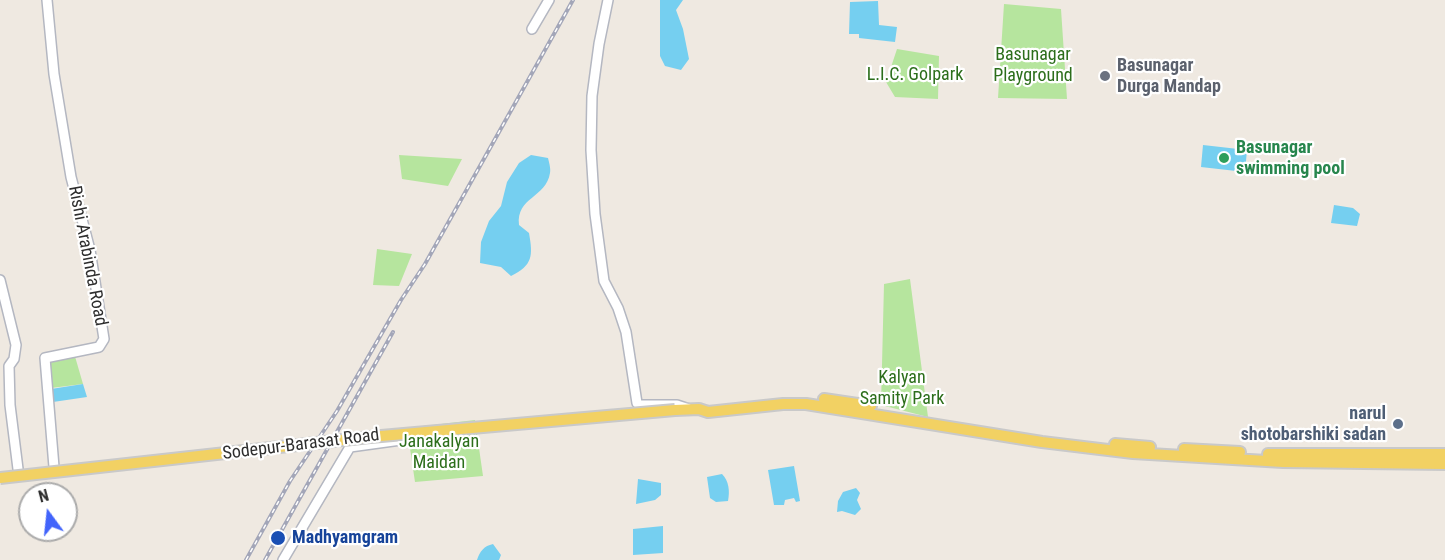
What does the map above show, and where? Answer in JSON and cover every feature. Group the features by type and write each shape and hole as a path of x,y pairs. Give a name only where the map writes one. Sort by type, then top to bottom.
{"main road":[{"path":"695,409 710,405 774,399 826,399 1029,433 1144,446 1274,455 1445,454"},
{"path":"695,409 708,412 783,404 806,404 1042,442 1133,453 1283,462 1445,464"},
{"name":"Sodepur-Barasat Road","path":"0,478 370,437 695,409"}],"street":[{"name":"Rishi Arabinda Road","path":"47,0 54,74 71,177 90,250 104,339 99,347 45,358 54,467"},
{"path":"532,29 549,0"},
{"path":"608,0 592,96 591,150 601,270 626,332 637,403 640,405 677,405 695,409"},
{"path":"0,280 16,345 14,359 9,366 10,405 18,469"},
{"path":"284,560 350,447 463,432 677,414 695,409"}],"green space":[{"name":"Basunagar Playground","path":"1004,4 1061,9 1067,99 998,98"},
{"name":"L.I.C. Golpark","path":"897,49 939,56 938,99 895,97 886,82"},
{"path":"399,155 462,159 448,186 402,179"},
{"path":"377,249 412,254 399,286 373,285"},
{"name":"Kalyan Samity Park","path":"910,279 928,417 881,405 884,284"},
{"path":"74,353 83,384 51,388 48,359"},
{"name":"Janakalyan Maidan","path":"475,420 483,476 415,482 407,428"}],"water":[{"path":"660,0 683,0 676,10 683,29 689,59 681,70 665,66 660,56"},
{"path":"878,1 879,25 897,27 895,42 859,38 859,34 849,34 850,2"},
{"name":"Basunagar swimming pool","path":"1203,145 1247,150 1245,172 1201,167"},
{"path":"531,155 548,158 550,173 543,188 526,203 519,216 519,225 529,233 531,254 524,268 511,276 501,267 480,263 481,242 489,221 501,206 507,182 519,163"},
{"path":"1334,205 1353,208 1360,214 1357,226 1331,223"},
{"path":"83,384 87,397 53,402 51,389"},
{"path":"794,466 800,501 796,502 794,498 785,500 784,505 774,505 768,470"},
{"path":"722,474 728,486 728,501 716,502 710,498 707,477"},
{"path":"638,479 661,483 661,495 655,500 636,504"},
{"path":"856,488 860,493 857,500 861,509 855,515 842,511 837,512 838,501 843,492"},
{"path":"663,526 663,553 633,555 633,529"},
{"path":"493,544 501,555 499,560 477,560 483,549"}],"railway":[{"path":"246,560 290,481 337,411 401,300 425,264 573,0"},
{"path":"265,560 393,332"}],"place":[{"name":"Basunagar Durga Mandap","path":"1105,76"},
{"name":"Basunagar swimming pool","path":"1224,158"},
{"name":"narul shotobarshiki sadan","path":"1398,424"},
{"name":"Madhyamgram","path":"278,538"}]}
